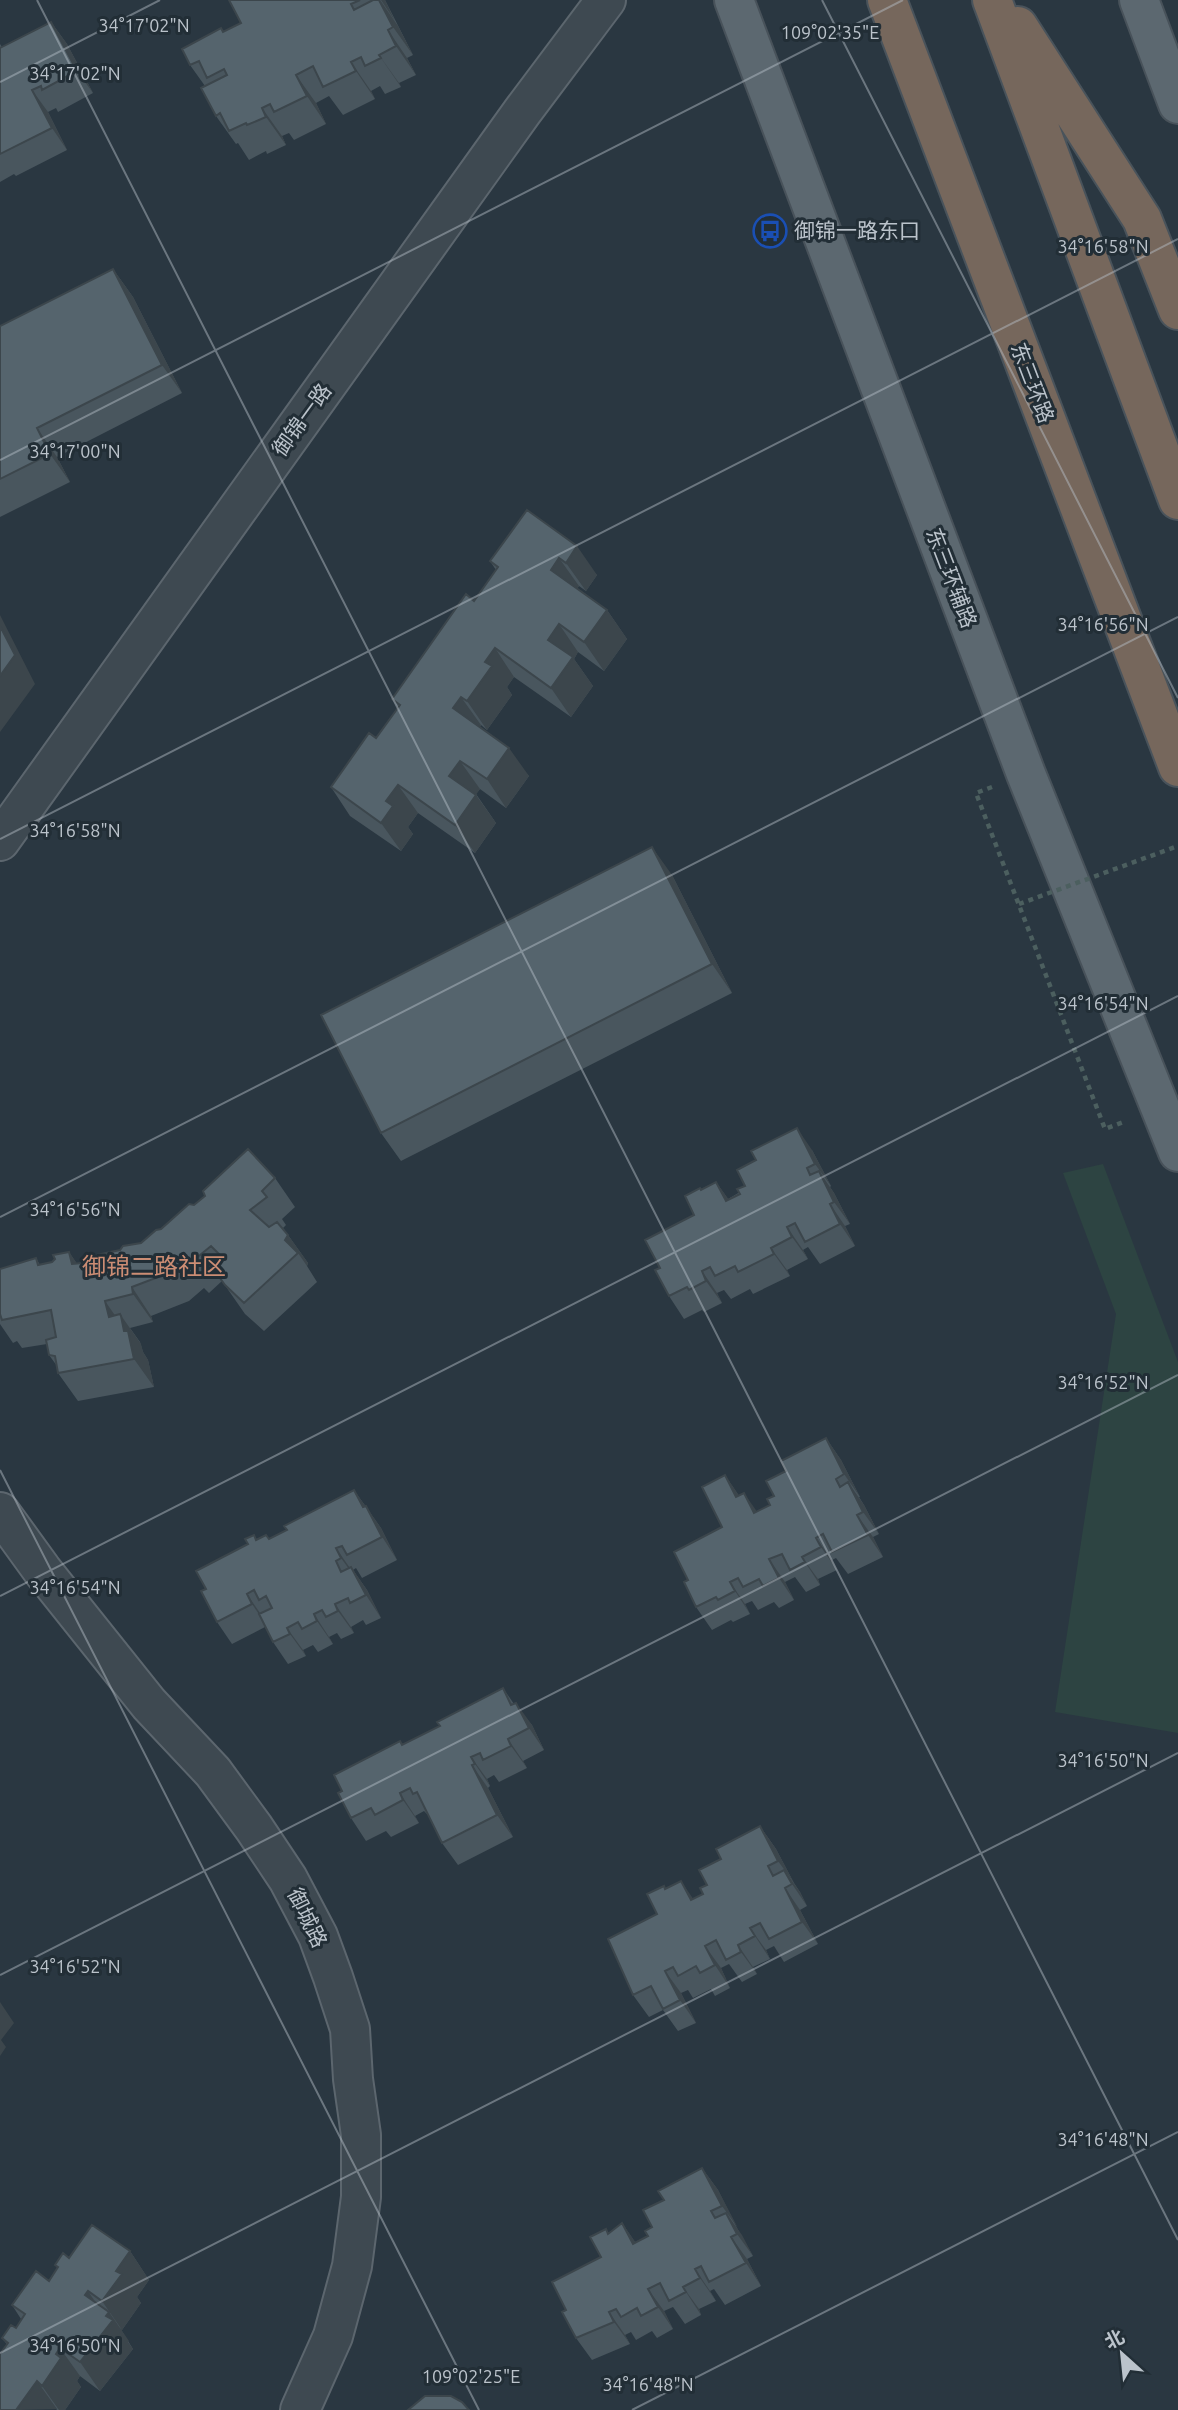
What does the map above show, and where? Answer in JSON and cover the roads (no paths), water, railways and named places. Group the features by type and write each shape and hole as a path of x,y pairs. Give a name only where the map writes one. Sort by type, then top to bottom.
{"highway":[{"name":"东三环路","path":"887,0 1178,767"},
{"path":"992,0 1178,500"},
{"path":"1001,0 1142,219 1178,310"}],"main road":[{"name":"东三环辅路","path":"734,0 1026,774 1178,1152"},
{"path":"1139,0 1178,104"}],"street":[{"name":"御锦一路","path":"0,841 606,0"},
{"name":"御城路","path":"0,1512 42,1570 149,1704 212,1772 254,1828 288,1879 318,1936 333,1977 350,2029 361,2135 361,2197 352,2266 333,2336 300,2410"}],"place":[{"name":"御锦一路东口","path":"770,231"}],"district":[{"name":"御锦二路社区","path":"154,1267"}]}
